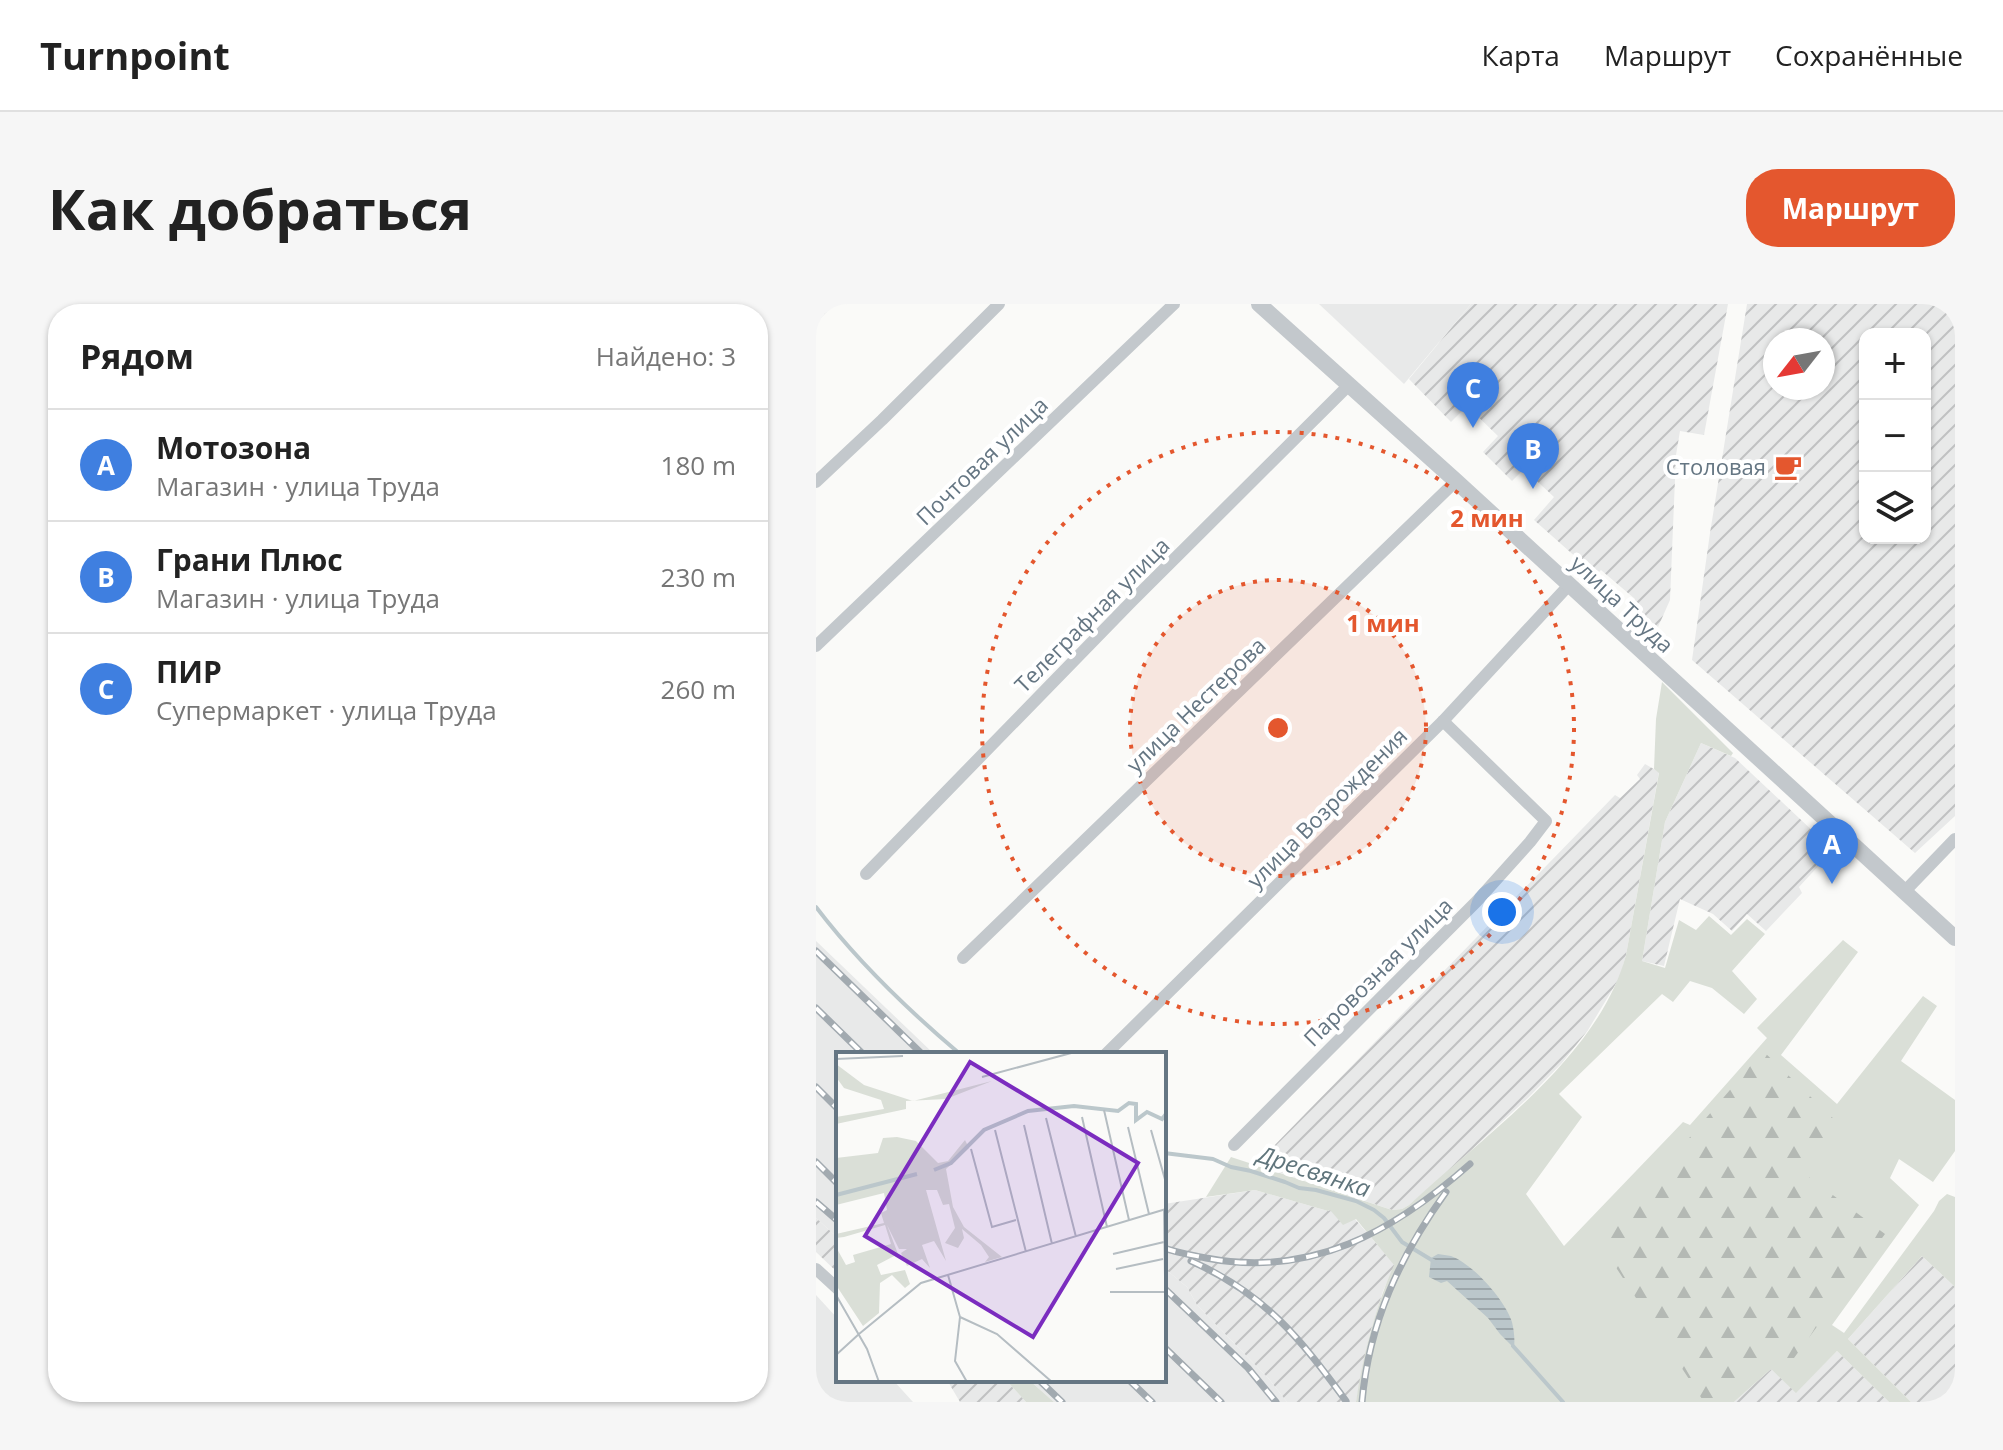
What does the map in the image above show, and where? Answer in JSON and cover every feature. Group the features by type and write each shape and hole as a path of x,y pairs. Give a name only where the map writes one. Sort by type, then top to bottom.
{"street":[{"path":"816,314 826,304"},
{"path":"816,482 999,304"},
{"name":"Почтовая улица","path":"816,646 1174,304"},
{"name":"улица Труда","path":"1259,304 1955,938"},
{"name":"Телеграфная улица","path":"866,874 1120,613 1349,385"},
{"name":"улица Нестерова","path":"963,958 1456,481"},
{"name":"улица Возрождения","path":"1108,1052 1443,721 1569,585"},
{"name":"Паровозная улица","path":"1234,1145 1477,901 1546,821 1443,721"},
{"path":"1905,891 1955,839"},
{"path":"816,1269 836,1287"}],"shaded area":[{"path":"1319,304 1471,304 1404,384"},
{"path":"1471,304 1728,304 1704,435 1680,431 1676,455 1670,600 1658,627 1633,608 1635,599 1601,570 1596,575 1534,520 1554,497 1524,469 1512,481 1483,452 1498,436 1467,406 1451,422 1409,379"},
{"path":"1747,304 1955,304 1955,816 1915,853 1692,660"},
{"path":"1701,743 1735,758 1833,850 1799,887 1802,893 1766,931 1747,914 1732,931 1713,914 1680,899 1664,966 1642,961 1665,822"},
{"path":"1645,764 1659,772 1620,977 1588,1030 1528,1098 1402,1209 1392,1210 1251,1163 1270,1150 1615,795 1620,798 1640,779 1637,775"},
{"path":"816,941 932,1052 836,1052 836,1236 816,1218"},
{"path":"1255,1190 1355,1219 1395,1265 1370,1333 1356,1402 1287,1402 1269,1379 1197,1305 1187,1287 1166,1270 1166,1204"},
{"path":"816,1218 836,1236 836,1271 816,1252"},
{"path":"1438,1254 1460,1260 1495,1294 1512,1322 1514,1348 1488,1318 1447,1281 1441,1283 1429,1277 1431,1258"},
{"path":"1922,1256 1955,1287 1955,1402 1911,1402 1848,1339"},
{"path":"1166,1270 1187,1287 1197,1305 1269,1379 1287,1402 1054,1402 1031,1382 1166,1382"},
{"path":"816,1295 836,1317 836,1382 895,1382 913,1402 816,1402"},
{"path":"1837,1351 1889,1402 1734,1402 1771,1369 1796,1392"},
{"path":"948,1382 1008,1382 1026,1402 960,1402"}],"green space":[{"path":"1662,682 1733,753 1731,756 1701,743 1665,822 1642,961 1665,968 1679,920 1696,930 1709,916 1731,935 1747,919 1765,934 1732,971 1757,999 1744,1014 1712,988 1690,981 1673,1002 1662,994 1559,1094 1582,1117 1526,1194 1564,1246 1683,1122 1690,1125 1767,1038 1757,1028 1843,940 1858,952 1781,1055 1837,1104 1923,996 1937,1006 1901,1061 1955,1100 1955,1151 1933,1182 1899,1159 1890,1178 1919,1205 1832,1325 1844,1333 1939,1201 1947,1194 1955,1197 1955,1287 1922,1256 1848,1339 1911,1402 1889,1402 1837,1351 1796,1393 1771,1369 1734,1402 1356,1402 1370,1332 1394,1265 1356,1219 1343,1225 1330,1210 1255,1190 1206,1197 1231,1157 1392,1210 1402,1209 1503,1122 1565,1061 1612,992 1626,955 1659,773 1654,769 1656,719"},
{"path":"1763,1051 1838,1123 1798,1169 1885,1234 1794,1358 1763,1361 1723,1402 1704,1402 1600,1243"},
{"path":"1008,1382 1031,1382 1054,1402 1026,1402"}],"waterway":[{"name":"Дресвянка","path":"816,907 848,947 884,984 958,1052"},
{"name":"Дресвянка","path":"1166,1153 1213,1159 1299,1188 1356,1201 1384,1218 1402,1242 1435,1262"},
{"name":"Дресвянка","path":"1513,1346 1563,1402"}],"railway":[{"path":"816,951 920,1052"},
{"path":"816,1008 861,1052"},
{"path":"816,1087 836,1107"},
{"path":"816,1162 836,1182"},
{"path":"1166,1249 1206,1258 1244,1262 1281,1261 1315,1255 1380,1229 1411,1210 1470,1164"},
{"path":"1362,1402 1372,1344 1389,1291 1414,1241 1446,1192"},
{"path":"816,1202 836,1219"},
{"path":"1191,1261 1240,1288 1279,1319 1346,1401"},
{"path":"1166,1290 1248,1368 1276,1402"},
{"path":"1166,1349 1221,1402"},
{"path":"1041,1382 1062,1402"},
{"path":"1131,1382 1152,1402"}],"place":[{"name":"ПИР","path":"1473,428"},
{"name":"Столовая","path":"1788,467"},
{"name":"Грани Плюс","path":"1533,489"},
{"name":"Мотозона","path":"1832,884"}]}
